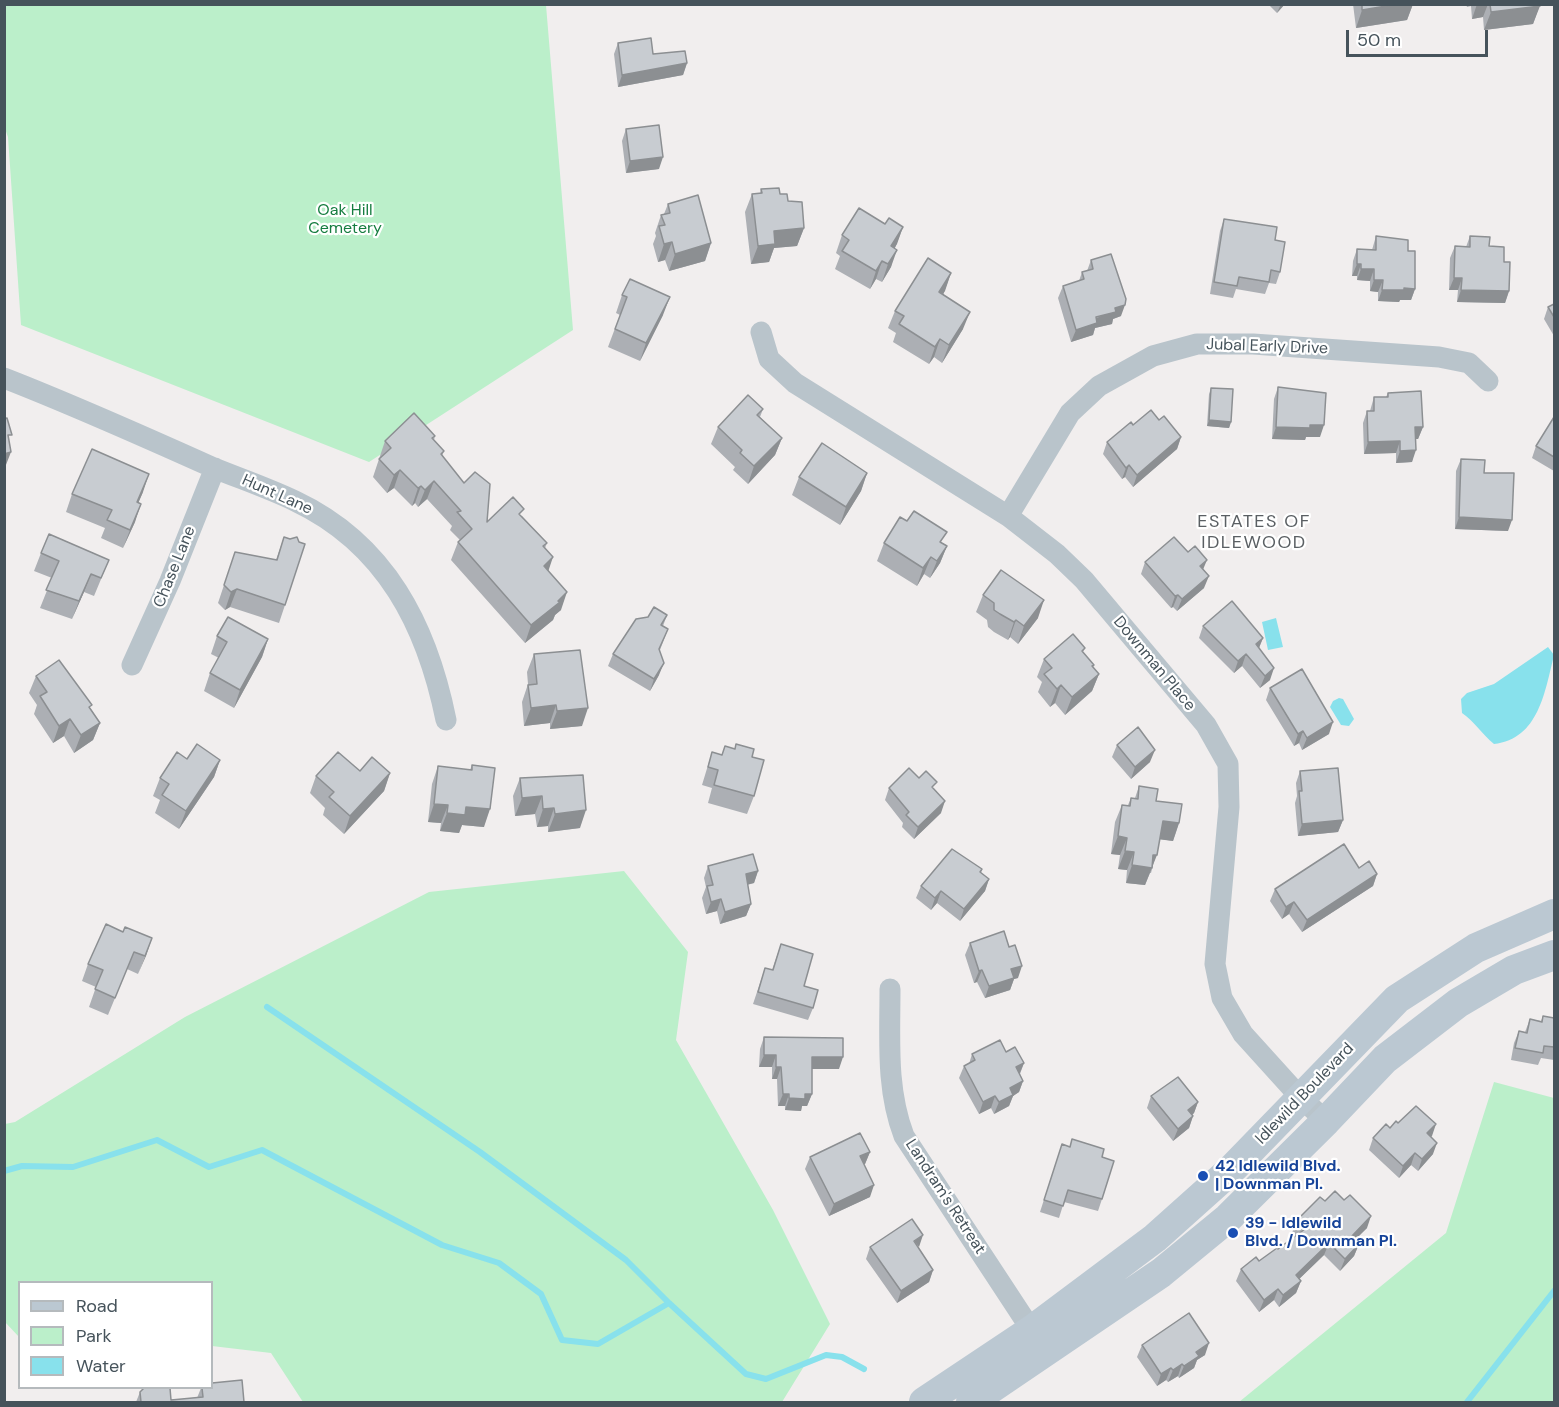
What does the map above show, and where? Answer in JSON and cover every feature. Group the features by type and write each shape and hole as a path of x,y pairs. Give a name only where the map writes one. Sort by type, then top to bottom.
{"street":[{"name":"Downman Place","path":"761,332 770,359 795,383 1008,516 1057,554 1084,580 1206,725 1228,764 1229,807 1215,964 1222,999 1243,1034 1300,1097 1326,1121"},
{"name":"Jubal Early Drive","path":"1008,516 1070,412 1099,386 1153,356 1197,345 1253,344 1427,356 1469,363 1488,381"},
{"name":"Hunt Lane","path":"4,378 296,501 321,515 350,536 376,562 398,590 417,624 439,682 446,720"},
{"name":"Chase Lane","path":"132,666 170,581 215,468"},
{"name":"Idlewild Boulevard","path":"971,1402 1231,1170 1397,999 1476,948 1554,914"},
{"name":"Idlewild Boulevard","path":"924,1402 1161,1273 1227,1218 1326,1121 1385,1059 1458,1003 1514,970 1554,956"},
{"name":"Landram's Retreat","path":"890,990 890,1078 894,1111 904,1136 1039,1341"}],"green space":[{"name":"Oak Hill Cemetery","path":"4,5 546,5 573,330 369,462 21,325 8,137 4,126"},
{"path":"624,871 688,952 676,1040 773,1210 830,1324 782,1402 303,1402 271,1353 213,1346 213,1281 18,1281 18,1336 5,1322 5,1124 15,1122 185,1017 429,892"},
{"path":"1494,1082 1554,1098 1554,1402 1239,1402 1446,1233"}],"water":[{"path":"1276,618 1283,647 1268,650 1262,622"},
{"path":"1548,647 1554,655 1538,711 1521,733 1509,740 1494,744 1462,713 1461,699 1467,693 1494,684"},
{"path":"1343,699 1354,719 1349,726 1341,725 1330,707 1333,701"}],"building":[{"path":"1362,4 1398,4 1362,10"},
{"path":"1490,4 1540,4 1540,6 1491,12"},
{"path":"651,38 653,54 685,51 687,63 622,75 618,43"},
{"path":"659,125 663,157 630,161 626,129"},
{"path":"779,188 780,194 787,194 788,201 802,202 804,228 774,231 775,244 758,246 752,194 762,193 761,189"},
{"path":"698,195 711,243 675,254 672,242 664,244 659,226 665,225 661,215 670,213 668,204"},
{"path":"859,208 885,224 889,218 903,227 891,246 897,250 888,264 882,261 876,271 842,251 849,240 842,235"},
{"path":"1224,219 1277,227 1275,240 1285,242 1280,272 1271,270 1269,282 1239,277 1237,286 1214,282"},
{"path":"1376,236 1408,240 1408,251 1415,251 1415,289 1382,290 1383,280 1374,280 1374,269 1361,269 1361,264 1357,264 1357,249 1376,250"},
{"path":"1470,236 1490,237 1489,246 1504,247 1504,262 1510,262 1509,291 1461,290 1462,278 1454,278 1455,246 1470,247"},
{"path":"1111,254 1126,299 1125,305 1115,308 1116,312 1096,317 1097,323 1076,330 1063,286 1084,279 1082,272 1093,269 1091,260"},
{"path":"928,258 951,273 939,292 970,312 949,345 940,339 935,347 899,324 904,316 895,311"},
{"path":"630,279 670,297 646,343 615,329 627,297 622,295"},
{"path":"1554,304 1554,317 1548,307"},
{"path":"1278,387 1326,393 1324,425 1310,425 1310,428 1276,427"},
{"path":"1211,388 1233,389 1231,422 1209,420"},
{"path":"1421,391 1423,427 1415,427 1416,450 1400,451 1400,441 1368,442 1367,411 1374,411 1374,397 1388,397 1388,393"},
{"path":"748,395 763,409 757,415 782,438 754,466 740,453 742,450 718,427"},
{"path":"1151,410 1159,420 1164,416 1181,437 1137,475 1129,465 1126,468 1107,442 1131,422 1133,425"},
{"path":"414,413 435,436 432,438 444,451 441,454 464,483 475,472 490,484 487,522 513,497 524,509 519,514 547,543 543,546 553,557 544,566 567,592 558,601 560,602 531,625 458,542 472,529 457,512 461,511 434,481 425,490 421,486 418,488 400,470 394,475 379,459 391,448 385,441"},
{"path":"1554,417 1554,457 1536,446"},
{"path":"7,418 12,435 8,435 11,452 4,454 4,419"},
{"path":"822,443 867,473 846,507 799,477"},
{"path":"92,449 149,474 137,502 141,504 130,530 107,520 112,510 72,494"},
{"path":"1461,459 1485,460 1484,473 1514,473 1512,520 1459,517"},
{"path":"914,511 947,532 940,542 947,546 937,561 931,557 923,568 884,543 900,517 907,521"},
{"path":"49,534 109,560 101,578 91,574 79,601 46,590 59,561 41,553"},
{"path":"284,537 290,539 297,537 299,542 305,544 285,605 237,589 231,592 224,585 235,552 277,560"},
{"path":"1174,537 1188,552 1195,546 1207,560 1200,566 1209,576 1182,599 1178,595 1175,596 1145,562"},
{"path":"1001,570 1044,600 1024,626 994,610 994,603 983,595"},
{"path":"1232,601 1263,638 1256,644 1274,668 1265,676 1246,654 1238,661 1203,626"},
{"path":"654,607 667,615 661,625 668,629 659,649 664,663 654,679 613,654 636,619 648,617"},
{"path":"228,617 268,639 240,690 210,673 227,642 217,636"},
{"path":"1073,634 1085,648 1082,651 1099,674 1072,697 1061,685 1057,689 1044,674 1052,668 1044,659"},
{"path":"580,650 588,708 557,711 556,705 531,708 528,685 537,684 534,654"},
{"path":"59,660 92,705 89,707 100,723 81,735 70,719 59,726 40,696 47,692 36,676"},
{"path":"1302,669 1333,722 1307,738 1303,731 1298,734 1270,688"},
{"path":"1138,727 1155,750 1135,767 1117,745"},
{"path":"197,744 220,760 186,811 162,795 169,784 160,778 177,752 187,759"},
{"path":"736,744 754,749 752,757 764,760 754,796 714,785 718,770 708,767 712,752 722,755 725,746 735,749"},
{"path":"338,752 360,771 372,757 390,773 350,816 329,797 334,792 316,776"},
{"path":"472,765 495,768 490,809 466,807 465,815 447,813 448,805 434,804 438,766 472,770"},
{"path":"909,768 919,778 926,771 937,782 932,787 945,801 918,827 906,815 909,812 889,788"},
{"path":"1338,768 1343,820 1302,824 1300,771"},
{"path":"583,775 586,810 555,814 554,808 543,809 542,796 522,798 520,778"},
{"path":"1139,786 1158,789 1156,801 1182,804 1179,823 1163,821 1157,855 1153,855 1152,868 1132,865 1134,852 1125,851 1127,838 1118,836 1122,805 1130,806 1131,798 1138,799"},
{"path":"1344,844 1359,868 1369,861 1377,874 1307,920 1294,902 1286,907 1275,889"},
{"path":"952,849 982,869 980,872 989,879 964,909 941,891 935,898 921,886"},
{"path":"753,854 758,871 746,874 751,904 725,912 721,899 711,902 707,886 713,885 708,866"},
{"path":"106,924 123,932 125,927 152,938 145,956 134,952 115,998 95,989 103,970 88,964"},
{"path":"1004,931 1009,947 1015,945 1022,966 1011,969 1014,978 989,986 982,970 979,971 970,943"},
{"path":"781,944 813,954 804,986 818,990 813,1008 758,992 765,968 773,970"},
{"path":"1543,1016 1554,1018 1554,1047 1544,1046 1543,1053 1515,1048 1519,1031 1527,1033 1530,1019 1542,1022"},
{"path":"764,1037 843,1038 843,1057 812,1057 812,1094 805,1094 805,1099 789,1098 789,1094 783,1094 781,1067 776,1067 776,1055 764,1055"},
{"path":"1000,1040 1006,1052 1015,1047 1024,1063 1016,1067 1023,1081 1010,1088 1013,1095 999,1102 995,1096 983,1102 964,1066 975,1060 972,1054"},
{"path":"1178,1077 1198,1102 1188,1110 1193,1116 1178,1129 1151,1096"},
{"path":"1416,1106 1436,1124 1427,1133 1437,1143 1422,1159 1415,1153 1403,1166 1373,1138 1386,1124 1390,1128"},
{"path":"860,1133 870,1152 860,1156 874,1185 834,1204 810,1157"},
{"path":"1072,1139 1104,1149 1102,1157 1114,1161 1102,1199 1068,1190 1063,1206 1044,1200 1062,1144 1070,1147"},
{"path":"1335,1191 1344,1200 1350,1195 1371,1216 1351,1237 1359,1244 1345,1259 1329,1243 1296,1275 1301,1281 1283,1295 1278,1289 1264,1300 1241,1269 1256,1257 1259,1261 1305,1229 1296,1221 1320,1197 1325,1201"},
{"path":"912,1219 923,1235 914,1241 933,1270 901,1291 870,1247"},
{"path":"1189,1313 1209,1343 1196,1352 1199,1356 1184,1366 1182,1364 1161,1374 1142,1345"},
{"path":"242,1380 244,1402 141,1402 140,1392 143,1389 170,1389 171,1400 203,1397 202,1389 213,1389 213,1383"}],"waterway":[{"path":"267,1007 480,1152 626,1260 669,1303"},
{"path":"4,1171 22,1166 73,1167 157,1140 209,1167 262,1150 442,1245 499,1263 541,1294 562,1340 598,1344 669,1303 746,1374 766,1379 826,1355 842,1357 864,1369"},
{"path":"1467,1402 1554,1291"}],"place":[{"name":"42 Idlewild Blvd. | Downman Pl.","path":"1203,1176"},
{"name":"39 - Idlewild Blvd. / Downman Pl.","path":"1233,1233"}],"district":[{"name":"ESTATES OF IDLEWOOD","path":"1254,532"}]}
